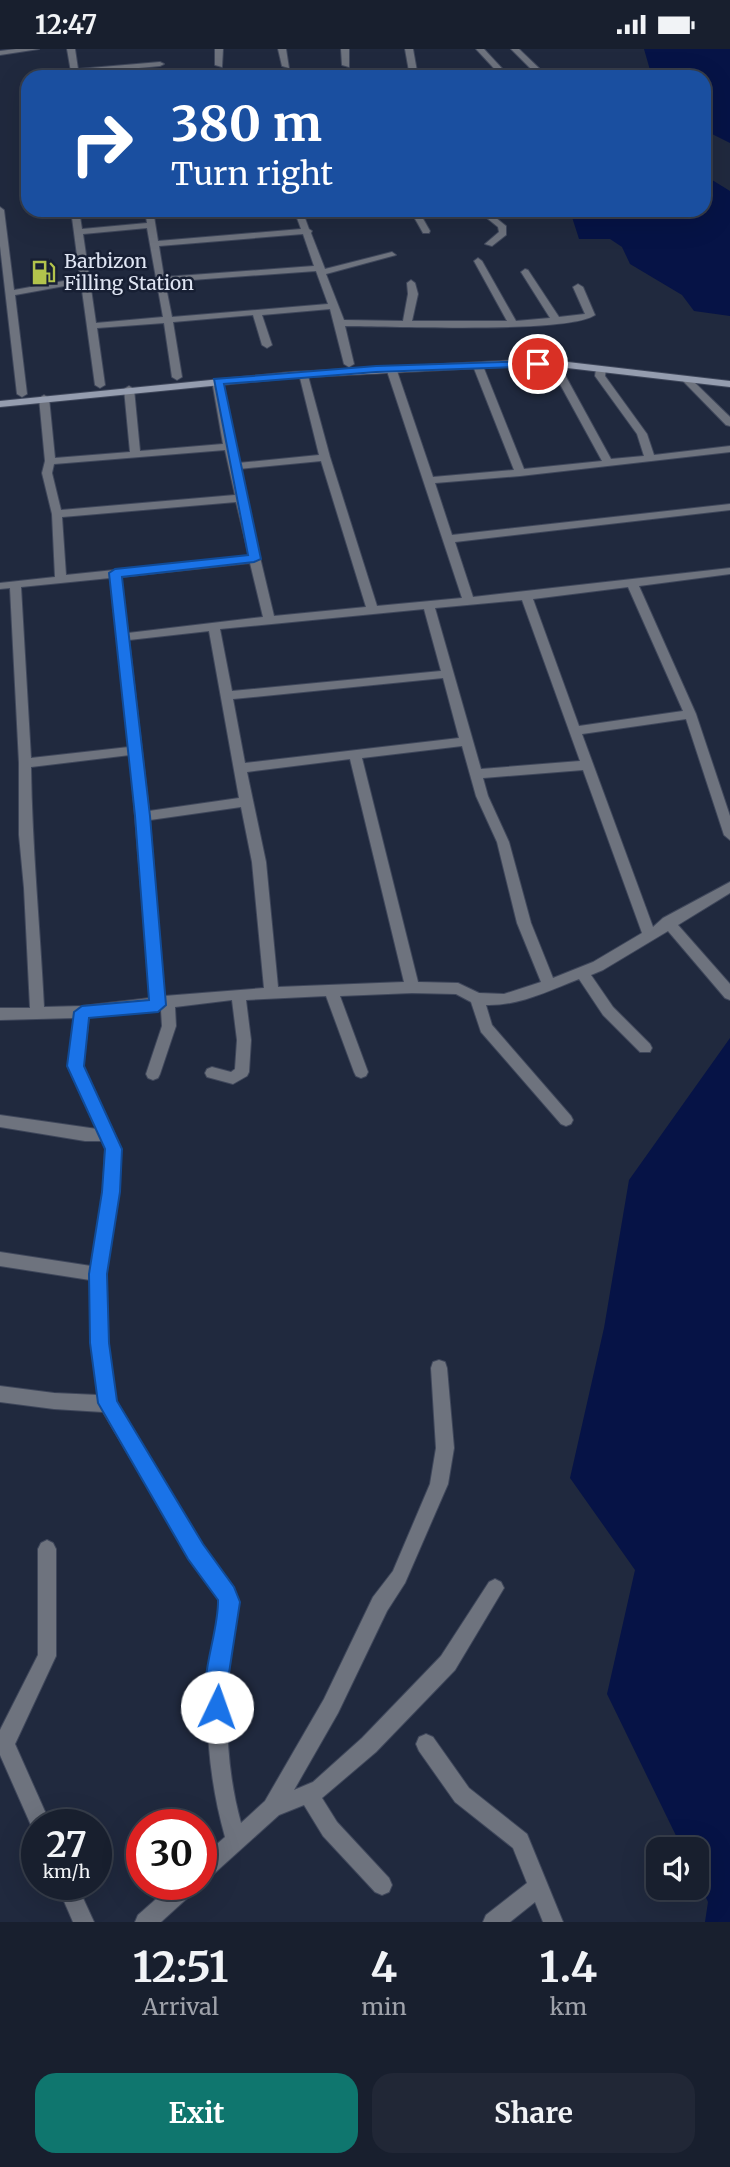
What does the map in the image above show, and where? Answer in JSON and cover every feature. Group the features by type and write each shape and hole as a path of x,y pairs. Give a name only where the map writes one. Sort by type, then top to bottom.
{"main road":[{"path":"0,396 177,377 349,364 552,356 730,376"},
{"path":"0,404 129,389 304,374 478,366 554,364 730,384"}],"street":[{"path":"0,53 35,49"},
{"path":"71,49 75,70"},
{"path":"219,49 219,65"},
{"path":"282,49 286,67"},
{"path":"345,49 346,65"},
{"path":"410,49 413,70"},
{"path":"480,49 500,70"},
{"path":"515,49 536,70"},
{"path":"96,70 160,64"},
{"path":"0,210 22,394"},
{"path":"76,217 100,385"},
{"path":"150,217 160,280 170,319 177,377"},
{"path":"301,217 340,323 349,364"},
{"path":"418,217 426,231"},
{"path":"489,244 503,233 502,226 490,217"},
{"path":"77,232 151,225"},
{"path":"155,244 308,231"},
{"path":"160,280 320,270 392,255"},
{"path":"478,261 513,324"},
{"path":"525,272 555,319"},
{"path":"11,293 85,280"},
{"path":"407,323 413,294 411,283"},
{"path":"340,323 513,324 590,315 578,287"},
{"path":"92,326 334,306"},
{"path":"257,313 267,345"},
{"path":"554,364 608,463"},
{"path":"478,366 520,473"},
{"path":"391,369 469,601"},
{"path":"601,369 600,376 642,434 650,459"},
{"path":"304,374 373,611"},
{"path":"686,379 730,422"},
{"path":"218,381 229,447 269,620"},
{"path":"129,389 135,455"},
{"path":"44,398 50,461 47,473 57,514 61,579"},
{"path":"50,461 229,447"},
{"path":"430,480 520,473 730,449"},
{"path":"234,467 326,457"},
{"path":"57,514 241,498"},
{"path":"450,539 730,507"},
{"path":"0,586 254,559"},
{"path":"124,637 269,620 526,596 727,571 730,584"},
{"path":"115,573 162,1003 169,1026 153,1074"},
{"path":"632,583 690,714 730,835"},
{"path":"15,584 25,763 25,835 31,888 37,1013"},
{"path":"526,596 649,935"},
{"path":"428,604 445,674 482,796 503,842 524,923 548,984"},
{"path":"214,627 259,862 272,993"},
{"path":"226,696 445,674"},
{"path":"577,731 690,714"},
{"path":"240,768 467,741"},
{"path":"25,763 136,751"},
{"path":"355,755 412,987"},
{"path":"476,774 587,765"},
{"path":"143,816 246,802"},
{"path":"0,1014 82,1012 238,995 412,987 458,989 477,999 490,1001 519,997 582,973 730,887"},
{"path":"668,922 730,994"},
{"path":"582,973 608,1011 645,1048"},
{"path":"331,991 361,1072"},
{"path":"212,1073 233,1077 242,1072 244,1040 238,995"},
{"path":"477,999 486,1028 566,1120"},
{"path":"82,1012 76,1066 113,1149 111,1192 98,1274 99,1343 108,1403 195,1551 227,1594 229,1602 216,1686 217,1727 228,1810 236,1842"},
{"path":"0,1121 85,1135 108,1135"},
{"path":"0,1259 98,1274"},
{"path":"217,1859 272,1808 331,1706 380,1604 399,1577 439,1484 445,1448 439,1368"},
{"path":"0,1394 54,1401 108,1403"},
{"path":"33,1809 2,1742 47,1656 47,1549"},
{"path":"272,1808 320,1789 369,1745 448,1663 495,1588"},
{"path":"426,1744 462,1795 520,1841 553,1922"},
{"path":"308,1793 330,1829 382,1885"},
{"path":"493,1922 539,1887"},
{"path":"74,1900 84,1922"},
{"path":"145,1922 170,1900"}],"shaded area":[{"path":"644,49 730,49 730,143 711,134 711,70 650,70"},
{"path":"711,179 730,191 730,316 694,311 682,295 630,264 622,247 610,239 579,239 572,217 711,217"},
{"path":"730,1038 730,1922 705,1922 709,1900 709,1837 677,1837 607,1694 635,1570 570,1478 604,1328 629,1180"}],"place":[{"name":"Barbizon Filling Station","path":"44,272"}],"route":[{"path":"217,1707 216,1686 229,1602 227,1594 195,1551 173,1509 108,1403 99,1343 98,1274 111,1192 113,1149 76,1066 82,1012 158,1005 143,816 115,573 254,559 229,447 218,381 376,369 538,364"}]}
